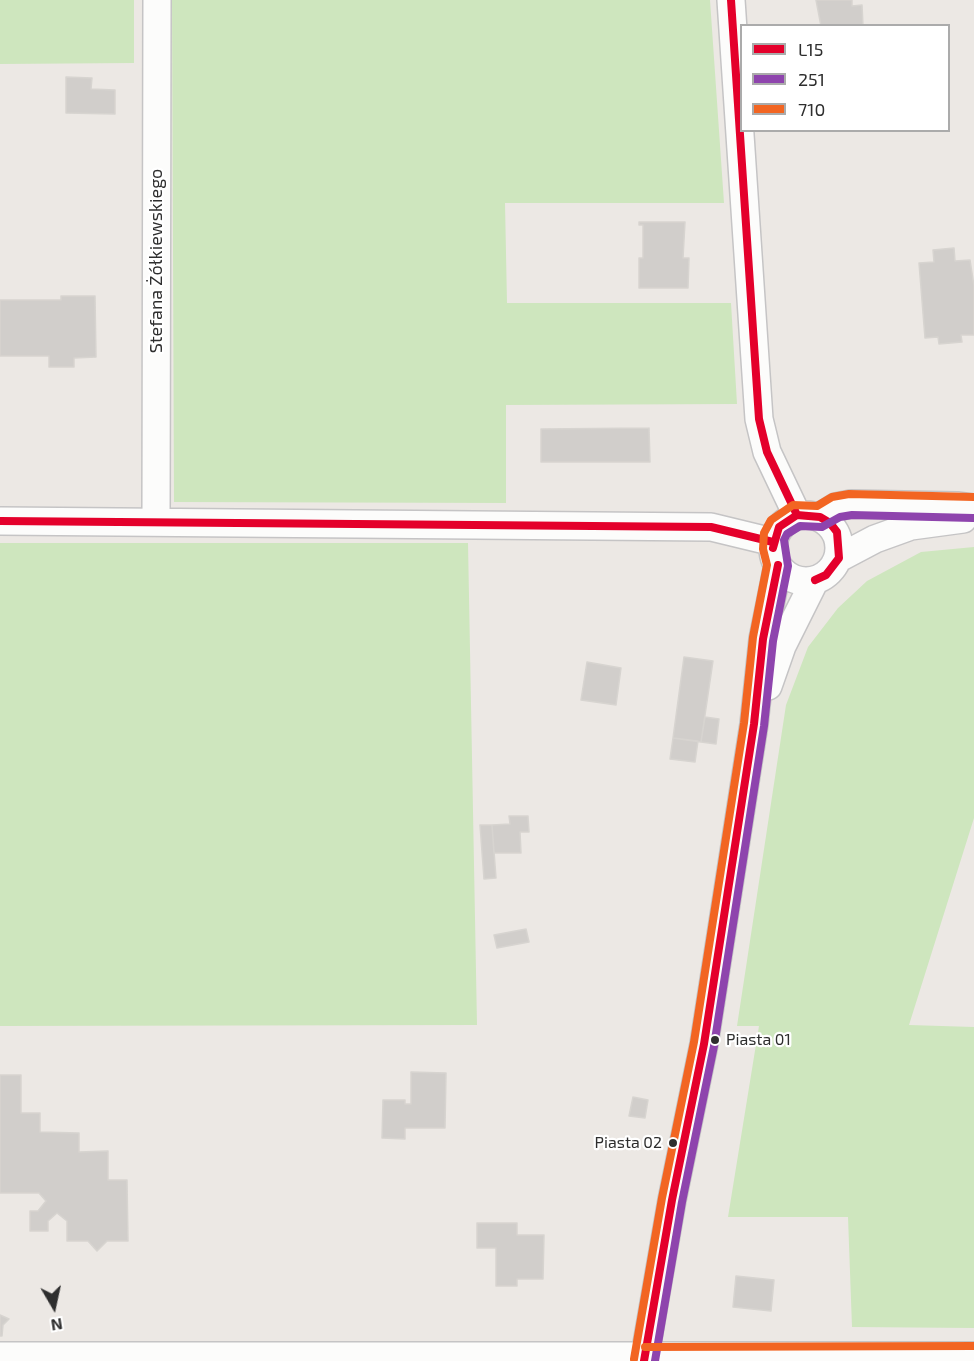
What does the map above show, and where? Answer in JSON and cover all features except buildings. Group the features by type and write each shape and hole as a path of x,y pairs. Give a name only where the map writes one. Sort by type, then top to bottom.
{"street":[{"name":"Stefana Żółkiewskiego","path":"156,522 157,0"},
{"path":"731,0 759,419 767,452 808,516 837,532 840,544 839,558"},
{"path":"645,1359 672,1200 704,1044 754,724 779,527 850,504 974,508"},
{"path":"0,521 711,527 776,554 791,578 803,581 815,580 826,575 839,558 875,540 911,526 974,517"},
{"path":"754,724 782,646 815,580"},
{"path":"0,1356 645,1359 974,1356"}],"green space":[{"path":"0,0 134,0 134,63 0,64"},
{"path":"172,0 710,0 724,203 505,203 507,303 731,303 737,404 506,405 506,503 174,502"},
{"path":"0,543 468,543 477,1025 0,1026"},
{"path":"974,547 974,818 909,1025 974,1027 974,1328 852,1327 848,1217 728,1217 759,1026 737,1026 786,705 808,647 838,608 867,581 921,552"}],"transit line":[{"name":"L15","path":"731,0 759,419 767,452 797,515"},
{"name":"710","path":"634,1359 662,1198 694,1042 744,723 753,637 767,565 763,549 764,533 771,520 793,505 817,506 832,497 849,494 974,497"},
{"name":"L15","path":"773,548 779,527 797,515 820,517 830,523 837,532 839,558 826,575 815,580"},
{"name":"251","path":"655,1361 682,1202 714,1046 764,726 773,641 788,566 784,540 787,534 800,526 822,527 840,517 852,515 973,518"},
{"name":"L15","path":"0,521 711,527 773,542"},
{"name":"L15","path":"644,1361 672,1200 704,1044 754,724 763,639 778,565"},
{"name":"710","path":"645,1347 974,1346"}],"place":[{"name":"Piasta 01","path":"715,1040"},
{"name":"Piasta 02","path":"673,1143"}]}
